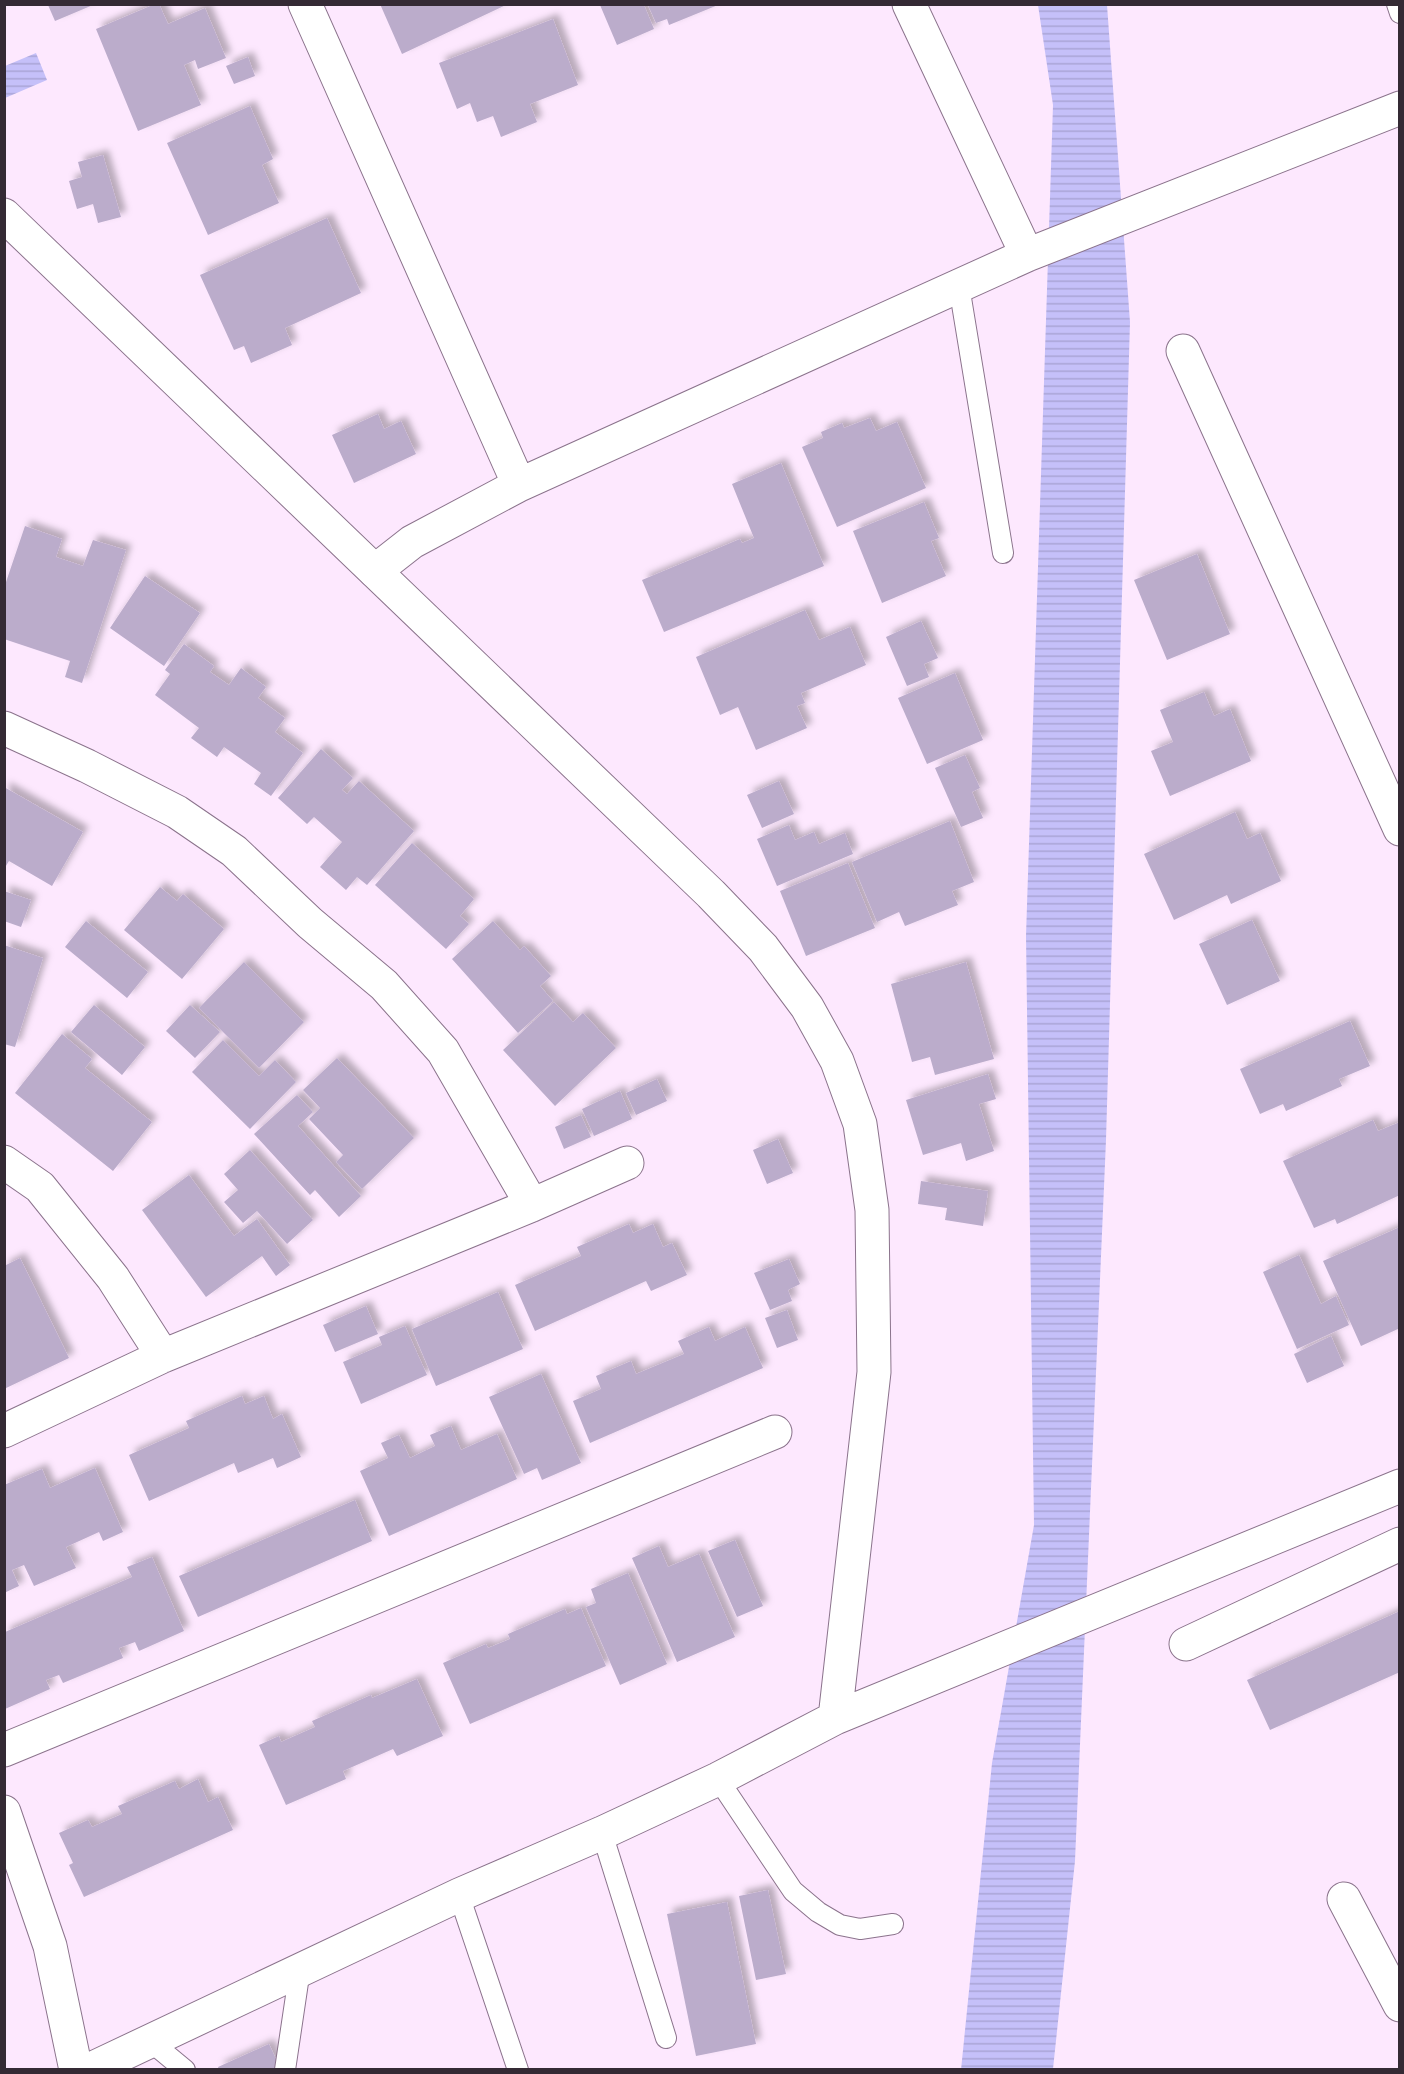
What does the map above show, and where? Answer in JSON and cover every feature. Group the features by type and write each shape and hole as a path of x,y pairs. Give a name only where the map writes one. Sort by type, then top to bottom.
{"street":[{"path":"305,4 519,485"},
{"path":"909,4 1032,253"},
{"path":"375,571 412,542 519,485 1032,253 1400,108"},
{"path":"4,215 711,894 764,948 807,1007 837,1061 860,1124 872,1210 874,1372 835,1718"},
{"path":"1183,351 1400,829"},
{"path":"4,728 87,766 177,812 234,850 310,923 384,985 443,1051 532,1205"},
{"path":"4,1162 40,1187 113,1278 163,1356"},
{"path":"4,1431 163,1356 532,1205 627,1162"},
{"path":"4,1750 775,1432"},
{"path":"89,2070 459,1895 602,1833 718,1779 835,1718 1398,1489"},
{"path":"1186,1644 1400,1544"},
{"path":"4,1812 50,1946 76,2070"},
{"path":"1344,1899 1400,2005"}],"lane":[{"path":"1397,4 1400,13"},
{"path":"959,286 1003,553"},
{"path":"718,1779 793,1891 840,1925 860,1929 893,1924"},
{"path":"602,1833 666,2038"},
{"path":"459,1895 518,2070"},
{"path":"285,2070 300,1969"},
{"path":"150,2041 185,2070"}],"shaded area":[{"path":"1038,5 1107,5 1130,322 1106,1140 1075,1861 1053,2069 961,2070 992,1763 1034,1525 1026,936 1053,105"},
{"path":"36,53 47,80 5,98 5,66"}],"building":[{"path":"159,4 168,24 205,8 226,58 198,69 195,60 184,65 201,105 138,131 96,29"},
{"path":"380,4 508,4 402,54"},
{"path":"48,5 93,5 55,21"},
{"path":"600,5 644,5 654,29 617,45"},
{"path":"648,5 718,5 669,25 667,19 656,23"},
{"path":"553,19 578,85 530,104 537,122 501,137 493,116 477,122 470,103 457,109 439,63"},
{"path":"248,57 255,76 234,84 226,66"},
{"path":"250,106 273,159 262,165 279,203 208,235 167,143"},
{"path":"103,155 121,217 98,223 93,204 77,209 69,181 82,177 78,162"},
{"path":"327,218 361,293 285,328 292,345 251,363 244,346 234,350 200,275"},
{"path":"378,414 384,429 401,421 416,454 354,483 332,435"},
{"path":"870,418 876,431 897,422 926,488 837,527 802,447 823,438 821,432 842,423 844,428"},
{"path":"781,463 824,566 664,632 642,580 740,539 742,543 754,538 732,484"},
{"path":"924,502 939,538 931,541 946,576 882,603 853,531"},
{"path":"25,526 62,539 56,557 83,566 93,540 126,550 82,683 65,677 70,661 4,639 4,588"},
{"path":"1197,554 1230,634 1167,660 1134,580"},
{"path":"145,576 200,613 164,666 110,628"},
{"path":"805,610 819,640 850,627 866,665 801,693 805,703 797,706 807,728 756,750 738,707 720,715 696,657"},
{"path":"921,621 938,658 924,664 929,677 907,686 886,637"},
{"path":"184,644 214,666 210,672 229,685 241,668 266,687 258,698 285,718 275,732 303,753 271,796 254,784 261,773 224,747 217,757 191,738 199,728 155,695 170,674 165,670"},
{"path":"955,673 983,740 927,764 898,698"},
{"path":"1204,692 1214,716 1230,709 1251,761 1170,796 1151,751 1173,742 1160,710"},
{"path":"321,749 353,778 342,790 347,794 359,781 414,831 367,885 357,877 346,890 320,867 342,842 314,817 307,824 278,798"},
{"path":"965,755 980,788 972,792 983,818 961,827 935,768"},
{"path":"779,781 794,814 762,828 747,795"},
{"path":"4,787 83,832 52,886 9,861 4,869"},
{"path":"1235,812 1247,839 1260,833 1281,881 1231,904 1227,895 1174,920 1144,854"},
{"path":"950,821 974,882 952,891 958,905 905,926 899,912 877,922 852,862"},
{"path":"789,825 795,840 814,832 819,844 845,833 853,854 777,886 757,839"},
{"path":"412,843 474,899 460,916 469,924 446,949 375,885"},
{"path":"848,863 875,928 806,956 780,891"},
{"path":"160,887 177,901 183,894 224,929 182,979 124,930"},
{"path":"4,891 31,900 21,927 4,921"},
{"path":"1252,920 1280,981 1227,1005 1199,944"},
{"path":"86,921 148,972 127,998 65,947"},
{"path":"493,921 520,950 524,946 551,976 540,986 553,1001 518,1033 452,959"},
{"path":"4,945 43,958 15,1047 4,1044"},
{"path":"244,962 304,1022 259,1068 199,1008"},
{"path":"966,962 994,1059 935,1075 930,1057 912,1062 891,984"},
{"path":"554,1002 573,1022 583,1013 616,1048 555,1106 503,1050"},
{"path":"94,1005 145,1047 122,1075 71,1032"},
{"path":"190,1005 220,1032 195,1058 166,1031"},
{"path":"1350,1021 1370,1066 1339,1079 1342,1086 1286,1111 1283,1104 1260,1114 1240,1069"},
{"path":"62,1034 92,1059 85,1068 152,1122 113,1171 15,1093"},
{"path":"223,1040 259,1076 275,1060 296,1082 250,1129 192,1072"},
{"path":"337,1058 414,1138 362,1189 336,1162 343,1155 309,1119 320,1108 303,1090"},
{"path":"988,1074 996,1099 979,1104 994,1151 966,1161 961,1143 923,1155 906,1100"},
{"path":"657,1079 667,1101 636,1115 626,1093"},
{"path":"620,1091 632,1119 594,1136 582,1109"},
{"path":"297,1095 313,1112 298,1126 361,1196 339,1217 315,1190 310,1195 254,1134"},
{"path":"581,1115 591,1137 564,1149 555,1127"},
{"path":"1373,1120 1378,1131 1400,1122 1400,1195 1337,1224 1335,1219 1314,1228 1283,1161"},
{"path":"778,1139 793,1173 767,1184 753,1150"},
{"path":"250,1150 313,1220 287,1244 257,1211 243,1223 224,1202 238,1190 224,1174"},
{"path":"189,1175 234,1236 257,1219 290,1265 276,1276 262,1256 206,1297 142,1210"},
{"path":"921,1181 988,1191 983,1226 945,1220 947,1208 918,1204"},
{"path":"629,1224 633,1233 653,1224 663,1247 672,1243 687,1275 651,1291 646,1281 535,1331 515,1285 581,1256 577,1247"},
{"path":"1400,1227 1400,1328 1361,1346 1323,1261"},
{"path":"1299,1255 1321,1304 1336,1296 1349,1325 1297,1349 1263,1272"},
{"path":"20,1258 69,1358 4,1389 4,1266"},
{"path":"789,1259 800,1284 788,1290 792,1301 770,1310 754,1273"},
{"path":"498,1292 523,1349 436,1386 412,1329"},
{"path":"366,1306 378,1334 335,1352 323,1325"},
{"path":"787,1310 798,1340 777,1348 765,1318"},
{"path":"405,1326 427,1375 361,1404 343,1362 382,1345 379,1337"},
{"path":"709,1327 715,1341 745,1327 763,1368 590,1443 573,1401 601,1389 596,1376 631,1361 636,1374 684,1354 678,1341"},
{"path":"1331,1336 1344,1366 1307,1383 1294,1354"},
{"path":"541,1374 581,1463 542,1480 537,1468 524,1474 489,1397"},
{"path":"242,1396 245,1404 264,1396 273,1419 282,1414 301,1457 277,1468 273,1458 238,1473 234,1463 149,1501 129,1455 189,1428 186,1421"},
{"path":"451,1426 461,1450 497,1434 517,1479 389,1536 360,1471 388,1458 381,1443 399,1435 410,1458 435,1446 430,1435"},
{"path":"95,1468 123,1532 103,1541 99,1532 66,1547 76,1568 34,1586 24,1565 12,1570 19,1586 4,1593 4,1485 42,1469 50,1488"},
{"path":"355,1500 372,1541 198,1617 179,1576"},
{"path":"735,1540 763,1606 737,1617 708,1551"},
{"path":"659,1546 668,1567 699,1554 735,1637 677,1662 632,1558"},
{"path":"152,1557 184,1631 139,1651 135,1642 119,1648 123,1658 63,1683 59,1675 46,1680 50,1689 5,1709 5,1632 132,1577 127,1567"},
{"path":"628,1573 667,1664 620,1685 586,1607 596,1603 591,1589"},
{"path":"581,1608 606,1666 470,1724 443,1663 486,1644 488,1648 510,1639 508,1634 565,1609 567,1614"},
{"path":"1400,1611 1400,1672 1270,1730 1247,1680"},
{"path":"417,1679 443,1736 397,1756 393,1749 343,1771 346,1779 286,1805 259,1745 279,1736 281,1742 315,1727 312,1721 371,1695 372,1698"},
{"path":"198,1779 208,1802 218,1797 233,1830 84,1897 69,1865 73,1863 59,1833 88,1820 92,1827 122,1814 118,1806 175,1781 179,1789"},
{"path":"768,1890 786,1974 756,1980 739,1896"},
{"path":"727,1902 756,2044 696,2056 667,1914"},
{"path":"269,2044 281,2070 219,2070 218,2067"}]}
